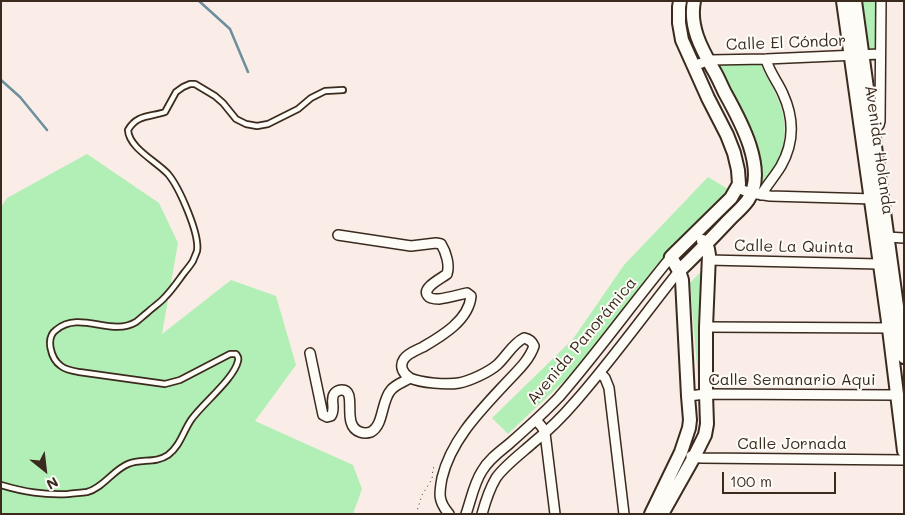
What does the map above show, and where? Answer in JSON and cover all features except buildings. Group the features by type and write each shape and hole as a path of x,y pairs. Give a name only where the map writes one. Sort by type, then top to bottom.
{"street":[{"path":"651,514 681,452 690,420 682,280 671,257 731,198 739,184 734,153 727,135 682,40 679,23 680,1"},
{"path":"694,1 693,18 695,32 733,107 749,144 753,160 756,194"},
{"name":"Avenida Holanda","path":"843,1 873,130 879,264 894,328 903,348"},
{"name":"Avenida Holanda","path":"855,1 856,56 876,199 888,237 896,395 904,451"},
{"path":"873,130 880,121 881,1"},
{"name":"Calle El Cóndor","path":"693,66 708,60 880,54"},
{"path":"679,271 756,194 782,164 787,153 791,118 783,92 766,59"},
{"path":"737,188 770,196 876,199"},
{"path":"662,514 705,436 707,424 706,327 708,249 696,233"},
{"path":"338,235 411,246 441,244 449,268 447,274 427,289 428,297 439,299 467,293 470,296 466,310 456,325 402,361 403,370 410,378 419,381 448,384 459,383 493,368 516,342 524,338 529,339 533,343 534,346 528,359 495,395 460,438 446,465 440,491 440,500 449,514"},
{"path":"888,237 904,238"},
{"name":"Avenida Panorámica","path":"466,514 476,482 488,462 558,398 671,257"},
{"name":"Calle La Quinta","path":"708,260 879,264"},
{"name":"Avenida Panorámica","path":"482,514 496,478 574,404 679,271"},
{"path":"706,327 894,328"},
{"path":"310,352 323,415 327,417 334,413 334,394 340,390 346,391 350,399 350,421 353,428 360,432 371,432 377,427 384,402 390,391 397,384 410,378"},
{"path":"600,373 610,388 624,514"},
{"name":"Calle Semanario Aqui","path":"688,396 706,394 896,395"},
{"path":"536,420 542,427 544,434 556,514"},
{"name":"Calle Jornada","path":"681,452 694,457 711,458 904,460"}],"lane":[{"path":"1,485 25,492 54,495 85,492 92,490 126,465 135,461 145,462 159,459 168,455 176,448 191,420 227,379 238,360 236,354 230,354 180,380 165,384 65,369 59,365 52,354 50,337 57,328 72,323 84,322 113,326 128,325 136,322 166,296 192,262 197,252 194,228 186,206 169,176 158,164 140,151 130,138 128,130 130,126 146,116 165,112 176,92 190,84 195,84 215,96 236,119 246,124 257,126 268,124 290,114 311,98 325,91 343,90"}],"path":[{"path":"416,514 422,495 432,479 433,468 446,465"}],"green space":[{"path":"857,1 877,1 877,50 868,53"},
{"path":"759,61 779,101 785,128 779,158 775,167 762,183 757,149 745,116 719,65"},
{"path":"87,154 159,203 178,243 162,334 231,280 276,296 296,365 255,421 353,465 362,489 353,514 1,514 1,207 7,198"},
{"path":"708,177 728,189 654,268 582,364 508,434 492,418 573,339 624,265"},
{"path":"707,265 705,390 699,391 690,283"}],"waterway":[{"path":"199,1 230,29 248,72"},
{"path":"1,80 20,97 47,130"}]}
